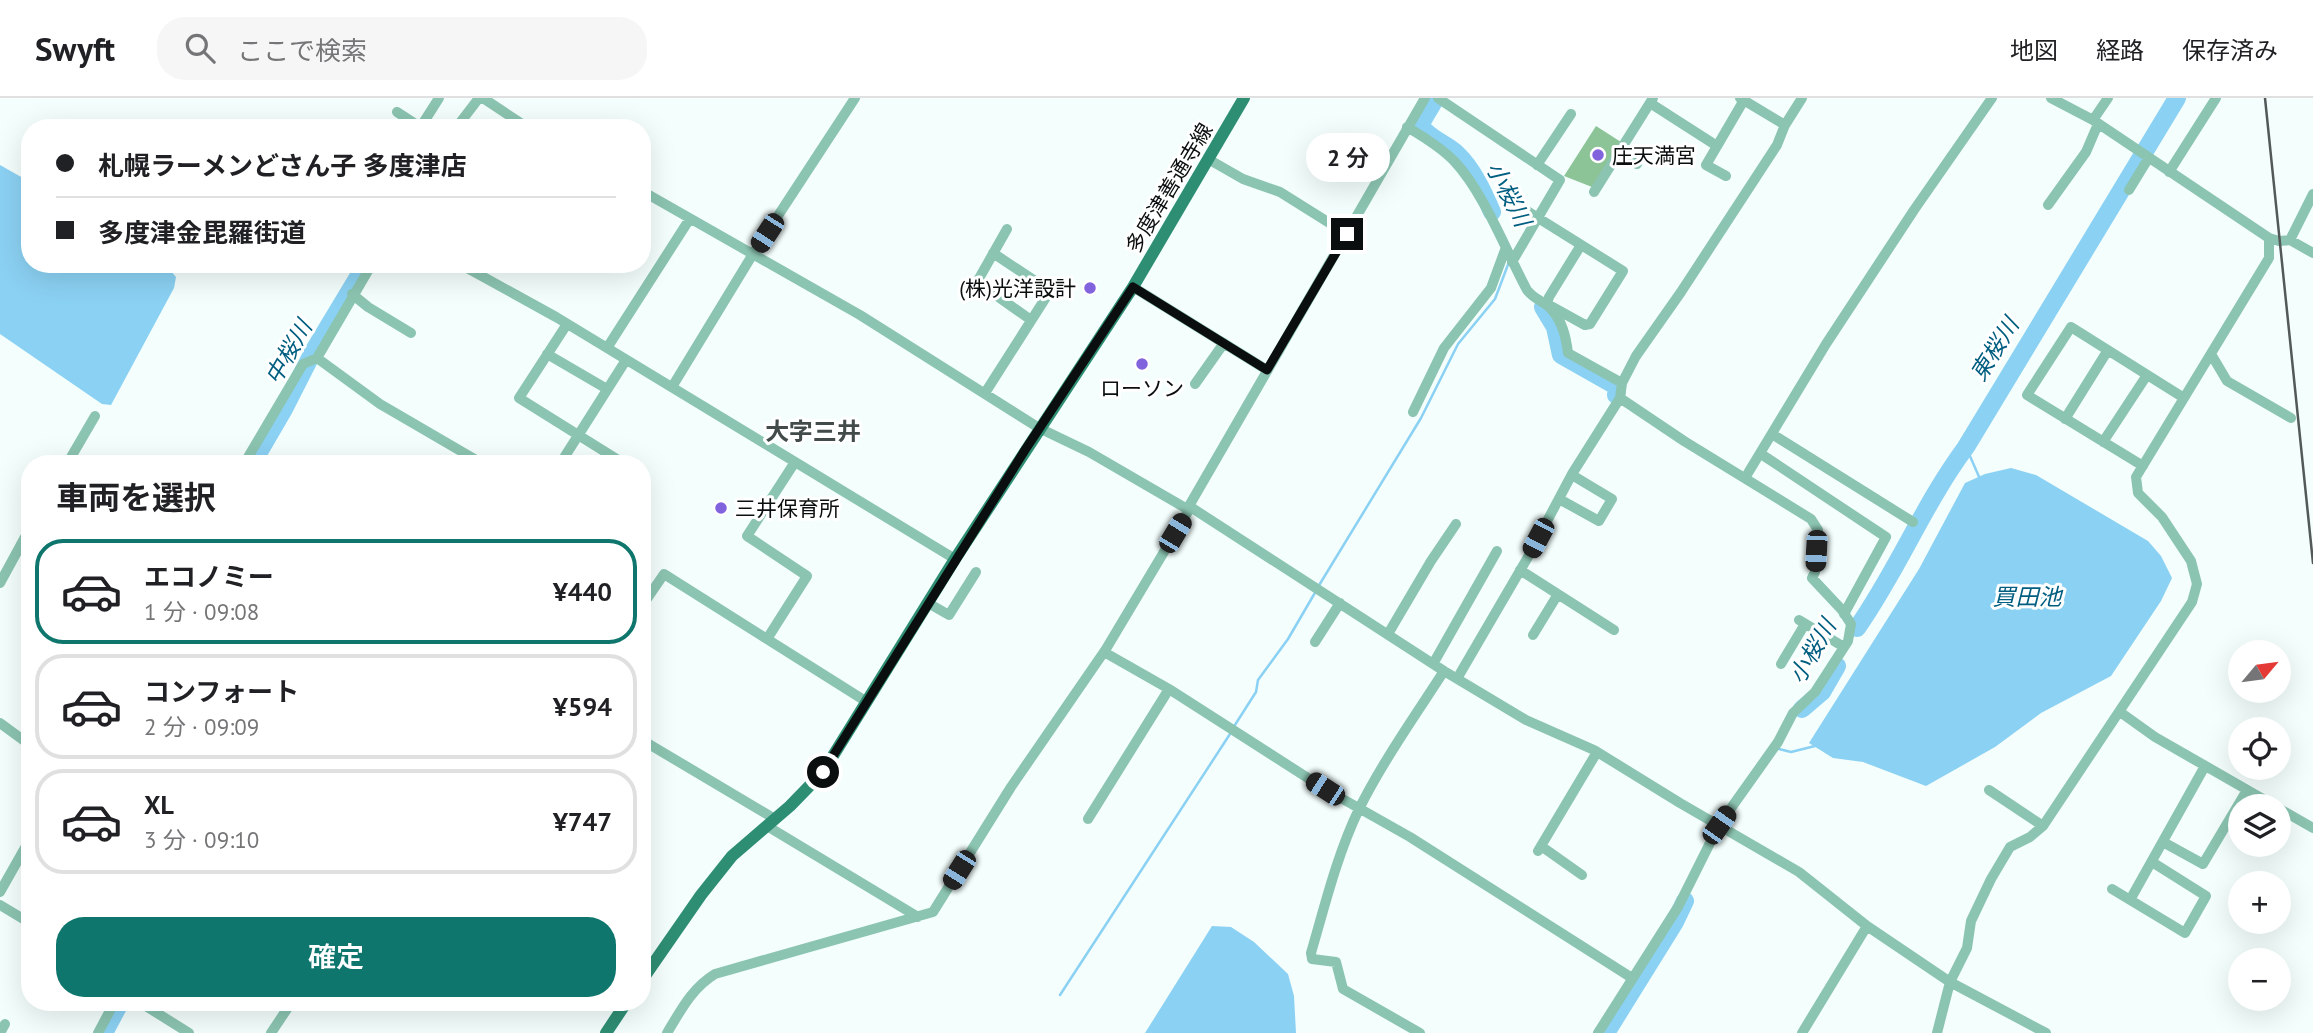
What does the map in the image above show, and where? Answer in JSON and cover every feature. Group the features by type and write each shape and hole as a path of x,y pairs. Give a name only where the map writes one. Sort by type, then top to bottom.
{"main road":[{"name":"多度津善通寺線","path":"651,967 732,856 823,772 1039,428 1133,287 1244,98"},
{"path":"606,1033 621,1011"}],"street":[{"path":"425,119 439,98"},
{"path":"464,119 481,98 514,119"},
{"path":"672,387 753,254 855,98"},
{"path":"667,1033 685,1003 702,983 715,974 933,912 1011,786 1104,652 1425,98"},
{"path":"1438,98 1560,180 1512,262"},
{"path":"1458,677 1572,475 1620,398 1622,383 1636,356 1777,145 1802,98"},
{"path":"1745,478 1856,299 1992,98"},
{"path":"2051,98 2096,122 2269,238 2290,240 2313,253"},
{"path":"2048,205 2086,152 2108,98"},
{"path":"2169,172 2216,98"},
{"path":"1726,176 1706,165 1742,99 1786,125"},
{"path":"1594,192 1651,101 1717,146"},
{"path":"397,112 408,119"},
{"path":"1537,164 1562,135 1571,114"},
{"path":"1407,127 1436,145 1455,162 1478,192 1505,250 1535,300 1590,324 1623,271 1527,211"},
{"path":"1619,152 1637,164"},
{"path":"2129,190 2145,157"},
{"path":"1208,159 1243,179 1280,192 1347,234"},
{"path":"2290,240 2313,194"},
{"path":"651,197 860,315 1039,428 1189,508 1444,671 1526,720 1597,752 1799,872 1867,926 1950,982 2046,1033"},
{"path":"607,348 689,220"},
{"path":"1007,229 977,282 1031,320"},
{"path":"1937,1033 1950,982 1967,948 1972,921 2010,847 2030,837 2043,826 2192,602 2197,584 2196,576 2182,545 2162,517 2138,492 2136,477 2269,258 2269,238"},
{"path":"1581,245 1547,304 1566,334 1568,353 1622,383"},
{"path":"1413,412 1444,348 1491,288 1505,250"},
{"path":"985,393 1050,291 993,253"},
{"path":"249,455 303,364 312,360 366,273"},
{"path":"476,273 567,324 956,559"},
{"path":"1133,287 1267,370"},
{"path":"352,294 411,333"},
{"path":"567,324 519,398 610,455"},
{"path":"2143,466 2027,395 2071,327 2184,398"},
{"path":"1195,384 1224,343"},
{"path":"2065,419 2108,350"},
{"path":"547,354 607,388"},
{"path":"2211,354 2227,382 2291,418"},
{"path":"312,360 466,455"},
{"path":"566,455 626,360"},
{"path":"2103,442 2147,375"},
{"path":"1598,1033 1678,907 1719,825 1778,742 1793,713 1815,692 1848,642 1851,624 1846,612 1814,575 1818,530 1811,519 1620,398"},
{"path":"72,455 95,416"},
{"path":"1772,434 1913,522"},
{"path":"1760,454 1886,537 1846,612"},
{"path":"767,639 807,576 747,536 795,462"},
{"path":"1559,499 1599,521 1612,499 1572,475"},
{"path":"1388,634 1456,524"},
{"path":"0,583 21,544"},
{"path":"1433,664 1455,615 1482,569 1497,551"},
{"path":"1520,570 1614,630"},
{"path":"929,603 949,615 976,572"},
{"path":"651,593 664,574 867,702"},
{"path":"1533,635 1558,594"},
{"path":"1315,642 1340,603"},
{"path":"1781,664 1802,622 1844,647"},
{"path":"1104,652 1169,689 1359,809 1410,837 1632,978"},
{"path":"1420,1033 1343,989 1336,962 1312,959 1311,953 1337,865 1359,809 1396,744 1444,671"},
{"path":"1088,819 1169,689"},
{"path":"2120,712 2155,737 2254,794"},
{"path":"0,723 21,738"},
{"path":"651,746 918,917"},
{"path":"1582,875 1539,849 1597,752"},
{"path":"2130,900 2206,766"},
{"path":"1989,790 2006,807 2043,826"},
{"path":"2163,842 2203,864 2247,790"},
{"path":"2291,815 2313,828"},
{"path":"0,892 21,855"},
{"path":"2112,889 2185,933 2206,896 2152,862"},
{"path":"0,905 21,918"},
{"path":"1802,1033 1867,926"},
{"path":"98,1033 110,1011"},
{"path":"154,1011 189,1033"},
{"path":"271,1033 286,1011"}],"green space":[{"path":"1596,126 1621,142 1592,187 1564,176"}],"water":[{"path":"0,165 21,177 21,273 173,273 176,277 174,288 111,405 102,404 0,334"},
{"name":"買田池","path":"2011,468 2036,475 2148,541 2161,556 2172,578 2161,601 2111,676 2041,713 1995,747 1926,786 1863,762 1833,758 1809,743 1919,569 1965,483 1985,474"},
{"path":"1212,926 1231,927 1254,942 1288,974 1294,996 1296,1033 1145,1033"}],"waterway":[{"name":"小桜川","path":"1436,98 1420,125 1427,133 1452,149 1468,166 1492,212"},
{"name":"東桜川","path":"1857,628 1886,583 1937,491 2177,98"},
{"path":"1318,587 1421,418 1458,344 1495,299 1509,262"},
{"name":"中桜川","path":"257,455 313,352 361,273"},
{"name":"小桜川","path":"1543,307 1555,327 1561,355 1614,385 1617,389 1616,395"},
{"path":"1966,447 1980,479"},
{"path":"1233,728 1256,692 1258,680 1288,639 1316,591"},
{"name":"小桜川","path":"1802,709 1822,692 1837,666"},
{"path":"1060,995 1230,734"},
{"path":"1779,749 1791,752 1815,746"},
{"name":"小桜川","path":"1606,1033 1675,922 1685,901"},
{"name":"中桜川","path":"104,1033 116,1011"}],"railway":[{"path":"2265,98 2313,563"}],"place":[{"name":"庄天満宮","path":"1598,155"},
{"name":"(株)光洋設計","path":"1090,288"},
{"name":"ローソン","path":"1142,364"},
{"name":"三井保育所","path":"721,508"}],"district":[{"name":"大字三井","path":"813,431"}],"route":[{"path":"823,772 1025,450 1133,287 1267,370 1347,234"}]}
